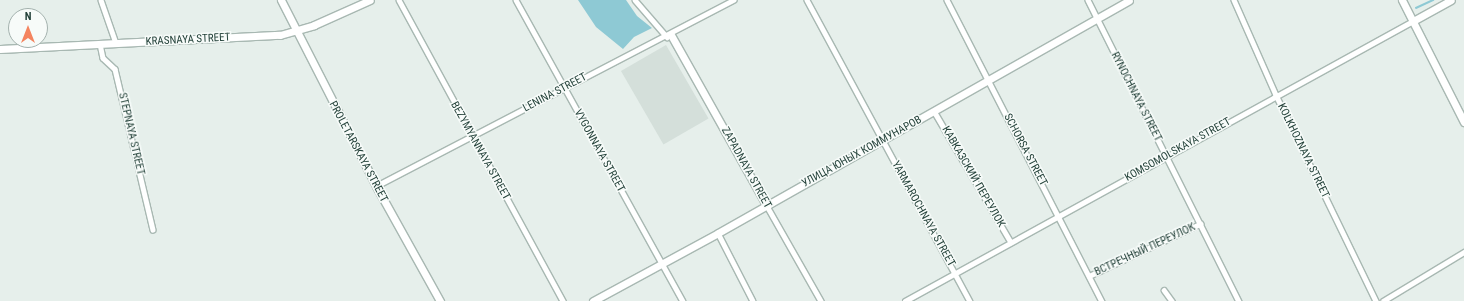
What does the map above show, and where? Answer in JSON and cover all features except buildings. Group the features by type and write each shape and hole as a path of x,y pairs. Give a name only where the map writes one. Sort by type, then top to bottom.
{"street":[{"path":"102,0 116,44"},
{"name":"PROLETARSKAYA STREET","path":"281,0 376,186 440,301"},
{"name":"KRASNAYA STREET","path":"0,49 280,35 297,32 370,0"},
{"name":"BEZYMYANNAYA STREET","path":"399,0 472,138 563,301"},
{"name":"VYGONNAYA STREET","path":"516,0 683,301"},
{"path":"635,0 669,36"},
{"name":"LENINA STREET","path":"376,186 472,138 564,88 669,36 734,0"},
{"name":"YARMAROCHNAYA STREET","path":"807,0 970,301"},
{"name":"SCHORSA STREET","path":"947,0 1060,216 1102,301"},
{"name":"RYNOCHNAYA STREET","path":"1088,0 1239,301"},
{"name":"УЛИЦА ЮНЫХ КОММУНАРОВ","path":"593,301 767,206 1130,0"},
{"name":"KOLKHOZNAYA STREET","path":"1234,0 1276,95 1376,301"},
{"path":"1402,0 1464,122"},
{"name":"KOMSOMOLSKAYA STREET","path":"905,301 1276,95 1451,0"},
{"name":"ZAPADNAYA STREET","path":"669,36 821,301"},
{"name":"STEPNAYA STREET","path":"100,44 103,58 115,69 153,230"},
{"name":"КАВКАЗСКИЙ ПЕРЕУЛОК","path":"934,111 1011,242"},
{"name":"ВСТРЕЧНЫЙ ПЕРЕУЛОК","path":"1089,276 1200,224"},
{"path":"718,233 753,301"},
{"path":"1383,301 1464,252"},
{"path":"1164,290 1172,301"}],"shaded area":[{"path":"666,45 708,119 663,145 621,71"}],"water":[{"path":"578,0 626,0 637,16 652,28 634,37 623,49 596,27"}],"waterway":[{"path":"1416,8 1433,0"}]}
